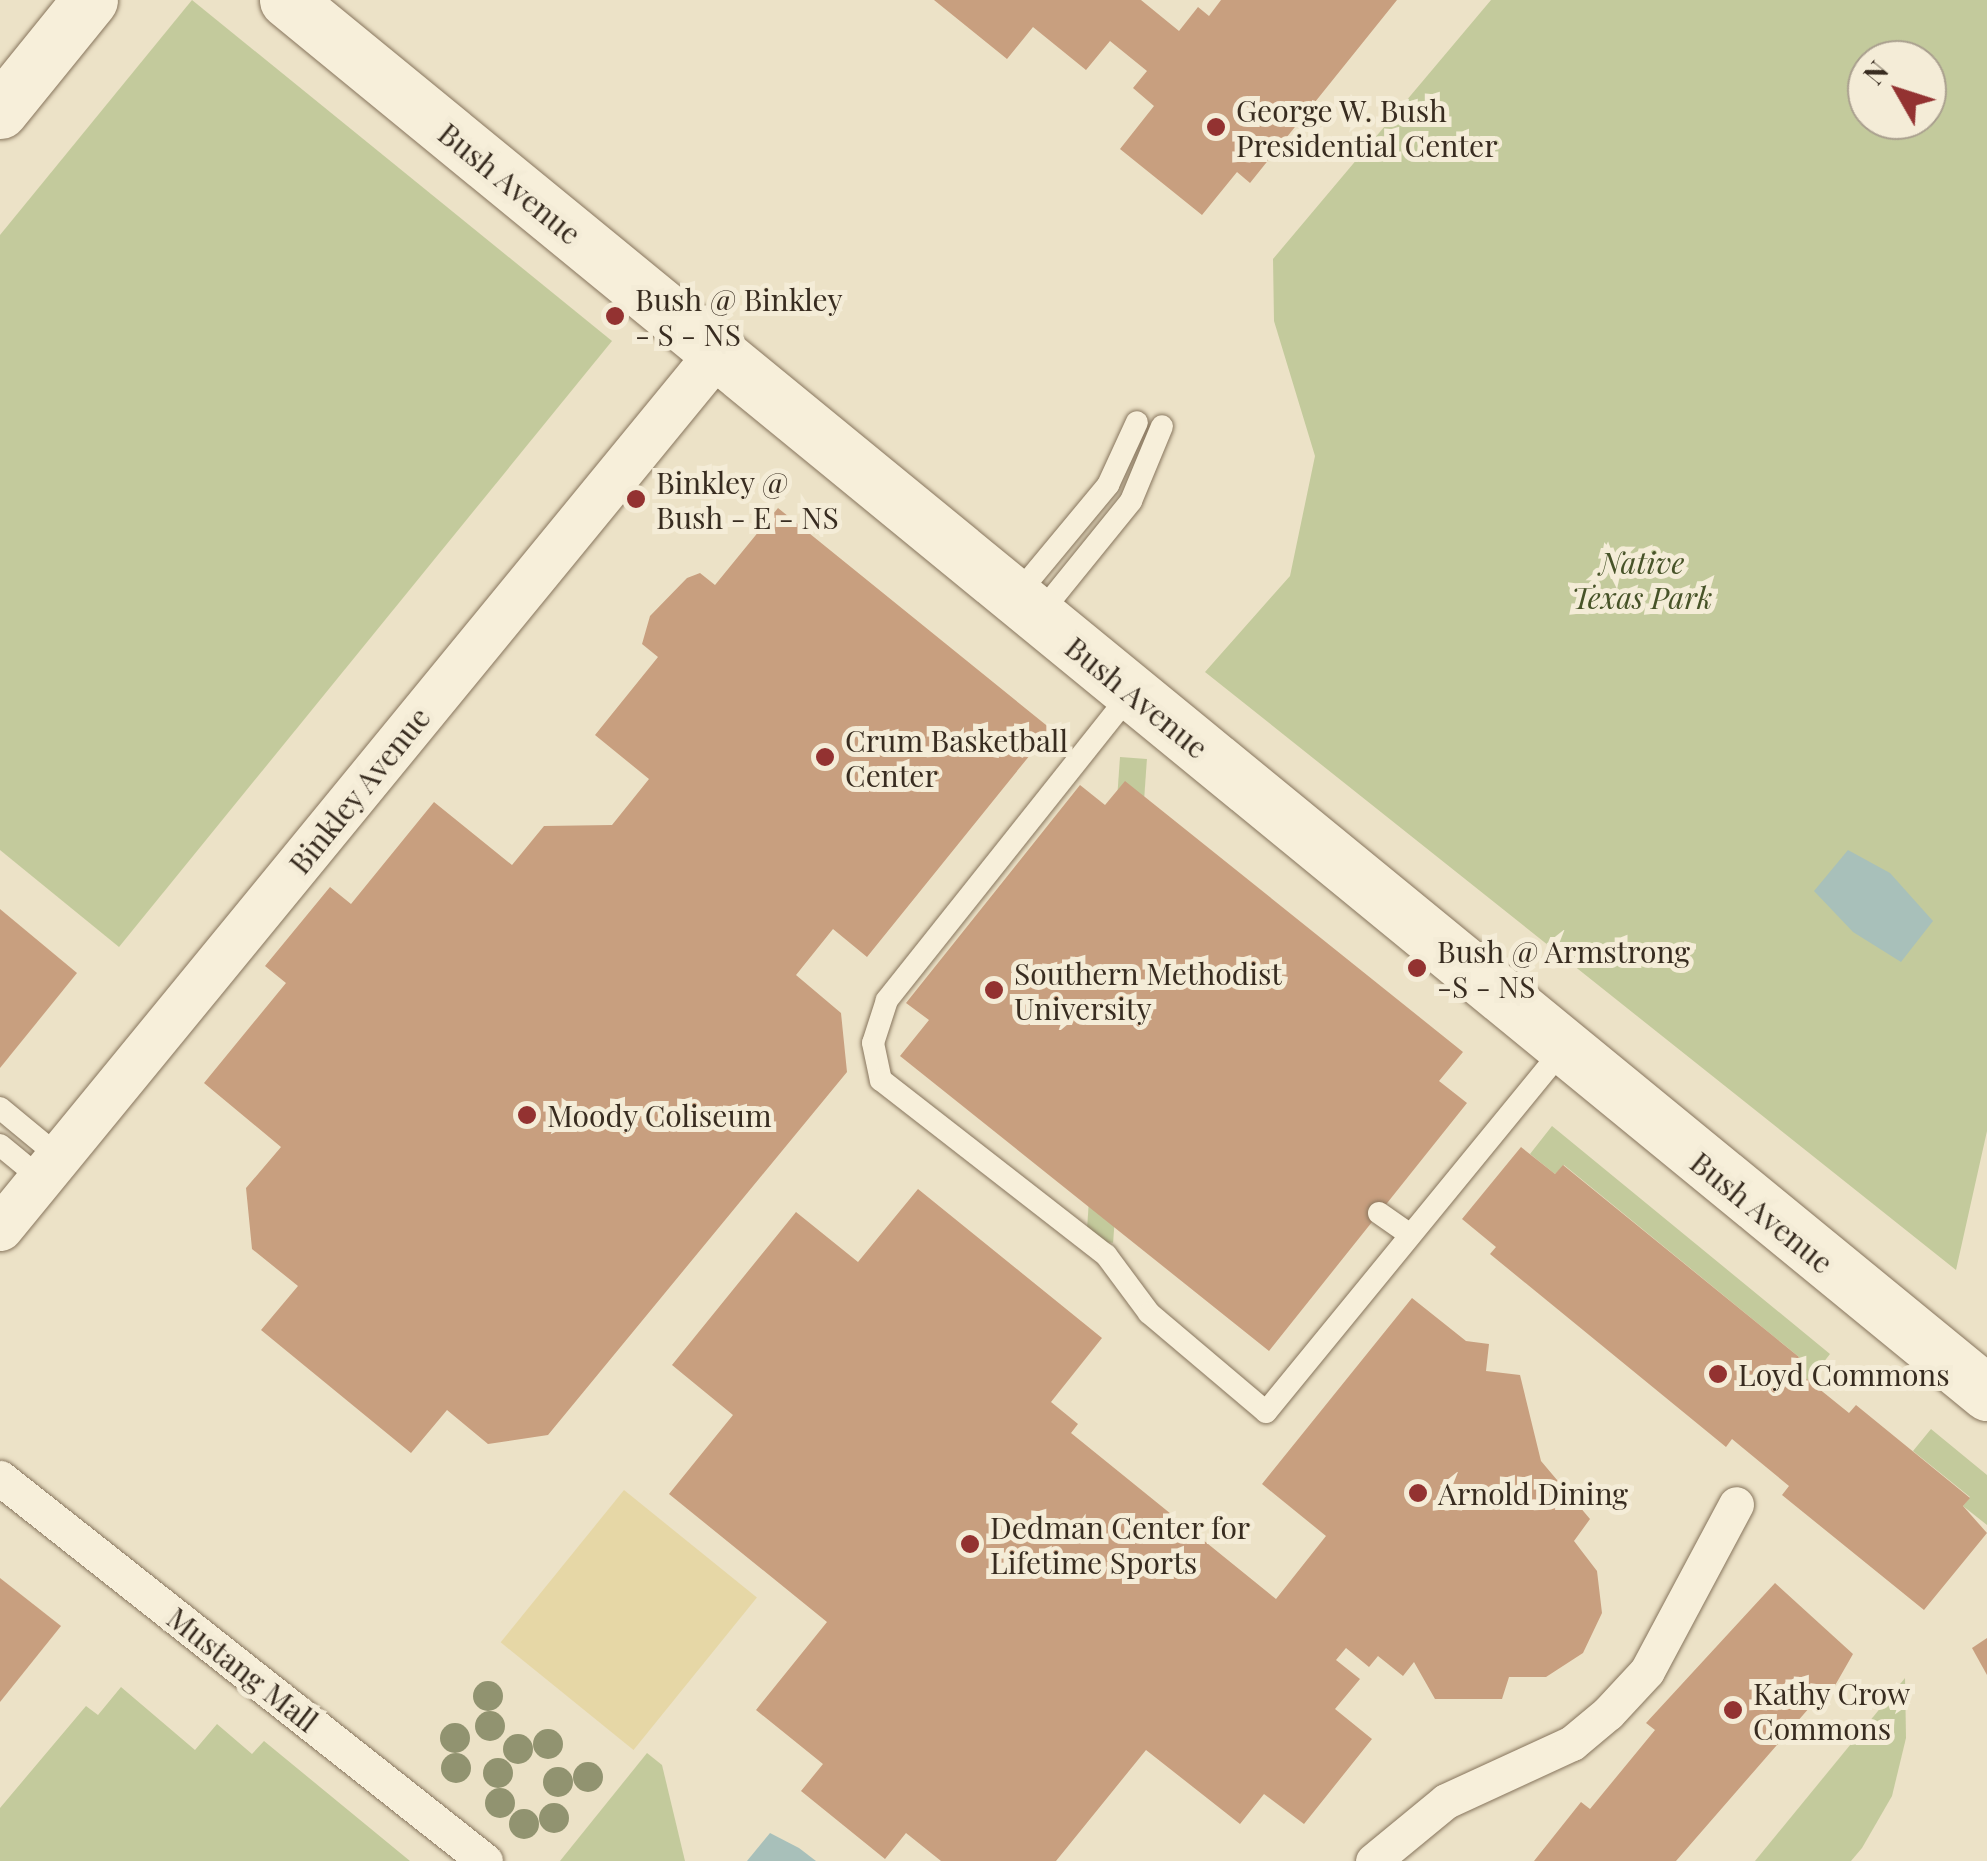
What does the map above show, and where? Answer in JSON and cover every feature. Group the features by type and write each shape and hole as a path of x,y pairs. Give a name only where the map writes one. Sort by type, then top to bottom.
{"street":[{"path":"0,111 90,0"},
{"name":"Bush Avenue","path":"287,0 1132,692 1561,1051 1987,1393"},
{"name":"Binkley Avenue","path":"0,1228 717,352"},
{"name":"Mustang Mall","path":"0,1478 485,1861"},
{"path":"1373,1861 1446,1801 1572,1743 1608,1712 1647,1671 1736,1504"}],"lane":[{"path":"1026,607 1108,486 1136,422"},
{"path":"1026,607 1131,501 1162,426"},
{"path":"1132,692 887,1000 873,1044 880,1080 1106,1254 1149,1313 1266,1412 1561,1051"},
{"path":"0,1108 49,1167"},
{"path":"0,1145 49,1167"},
{"path":"1379,1213 1410,1235"}],"green space":[{"path":"192,0 612,341 119,947 0,850 0,235"},
{"name":"Native Texas Park","path":"1491,0 1987,0 1987,1131 1956,1270 1205,672 1290,576 1315,456 1274,321 1273,259"},
{"path":"1120,757 1147,759 1113,1243 1086,1241"},
{"path":"1552,1126 1830,1354 1809,1381 1792,1367 1799,1357 1564,1165 1555,1174 1530,1154"},
{"path":"1931,1429 1987,1475 1987,1525 1963,1506 1970,1497 1913,1451"},
{"path":"1905,1678 1906,1738 1892,1796 1862,1848 1851,1861 1755,1861"},
{"path":"121,1687 195,1750 217,1724 252,1754 264,1741 410,1861 0,1861 0,1808 86,1706 98,1715"},
{"path":"647,1753 662,1765 685,1861 560,1861"}],"sand":[{"path":"624,1490 757,1598 634,1750 501,1642"}],"water":[{"path":"1848,850 1890,873 1933,921 1901,962 1853,932 1814,891"},
{"path":"770,1833 799,1848 816,1861 747,1861"}],"building":[{"name":"George W. Bush Presidential Center","path":"934,0 1141,0 1179,31 1198,7 1209,16 1221,0 1397,0 1250,183 1237,172 1202,215 1120,149 1154,106 1133,88 1147,71 1110,41 1086,70 1033,27 1007,59"},
{"name":"Moody Coliseum","path":"778,508 1051,729 867,957 833,929 796,975 841,1013 847,1072 548,1435 488,1444 447,1410 411,1453 261,1330 298,1286 252,1249 246,1188 281,1147 204,1083 286,983 265,966 330,887 351,904 434,802 512,865 544,826 612,825 649,779 595,735 658,657 642,644 650,616 687,578 700,573 715,585"},
{"path":"1125,781 1463,1052 1439,1081 1467,1103 1269,1351 900,1056 929,1020 906,1003 1080,785 1105,805"},
{"path":"0,909 77,973 0,1068"},
{"name":"Loyd Commons","path":"1521,1147 1555,1174 1563,1165 1799,1357 1792,1367 1849,1413 1856,1405 1970,1498 1963,1506 1987,1533 1924,1610 1782,1495 1789,1486 1732,1439 1726,1447 1490,1254 1496,1247 1462,1219"},
{"name":"Dedman Center for Lifetime Sports","path":"918,1189 1102,1338 1051,1402 1078,1424 1071,1433 1276,1599 1326,1536 1262,1484 1412,1298 1466,1341 1489,1344 1486,1371 1520,1375 1541,1461 1590,1519 1574,1541 1597,1571 1602,1613 1583,1653 1546,1677 1509,1677 1502,1699 1435,1699 1414,1662 1403,1676 1378,1656 1369,1667 1346,1648 1336,1660 1360,1679 1335,1709 1372,1739 1304,1824 1264,1794 1240,1824 1146,1750 1056,1861 941,1861 906,1833 885,1859 801,1791 823,1764 756,1710 827,1622 669,1494 733,1415 672,1365 796,1212 858,1262"},
{"path":"0,1578 61,1626 0,1702"},
{"name":"Kathy Crow Commons","path":"1775,1583 1853,1654 1829,1696 1823,1692 1676,1861 1534,1861 1581,1802 1590,1809 1655,1730 1646,1723"},
{"path":"1987,1638 1987,1675 1972,1648"}],"place":[{"name":"George W. Bush Presidential Center","path":"1216,127"},
{"name":"Bush @ Binkley - S - NS","path":"615,316"},
{"name":"Binkley @ Bush - E - NS","path":"636,499"},
{"name":"Crum Basketball Center","path":"825,757"},
{"name":"Bush @ Armstrong -S - NS","path":"1417,968"},
{"name":"Southern Methodist University","path":"994,990"},
{"name":"Moody Coliseum","path":"527,1115"},
{"name":"Loyd Commons","path":"1718,1374"},
{"name":"Arnold Dining","path":"1418,1493"},
{"name":"Dedman Center for Lifetime Sports","path":"970,1544"},
{"name":"Kathy Crow Commons","path":"1733,1710"}]}
